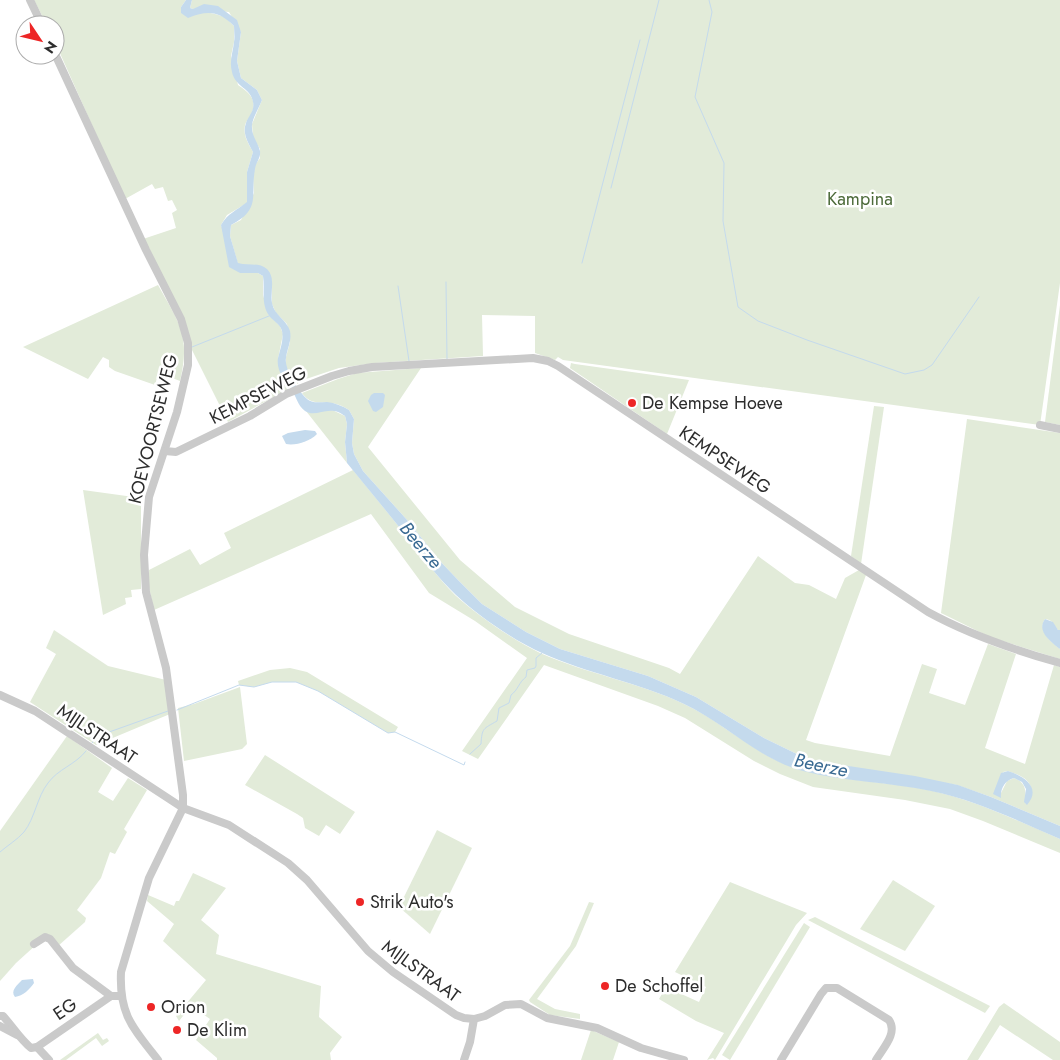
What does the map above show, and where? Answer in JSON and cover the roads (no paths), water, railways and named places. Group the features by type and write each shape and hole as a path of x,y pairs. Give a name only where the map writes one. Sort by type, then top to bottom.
{"street":[{"path":"30,0 37,15"},
{"name":"KOEVOORTSEWEG","path":"60,65 146,250 181,320 189,350 188,365 177,412 149,497 145,539 145,584 148,604 169,683 183,808"},
{"name":"KEMPSEWEG","path":"165,451 170,453 183,449 242,420 292,392 342,373 372,367 533,358 548,361 911,602 940,619 982,638 1060,663"},
{"path":"1040,425 1060,429"},
{"name":"MIJLSTRAAT","path":"0,695 40,714 183,808 229,825 288,863 307,880 368,951 385,966 456,1015 474,1019 485,1016 505,1005 521,1004 547,1018 597,1028 641,1048 684,1060"},
{"path":"158,1060 132,1027 124,1010 121,996 121,972 149,878 183,808"},
{"path":"34,944 45,937 50,939 74,968 111,996 121,996"},
{"path":"781,1060 821,994 826,988 831,987 837,988 889,1020 893,1025 893,1031 876,1060"},
{"name":"EG","path":"37,1047 111,996"},
{"path":"0,1016 3,1016 18,1036 31,1048 37,1047 44,1058"},
{"path":"464,1060 470,1042 474,1019"},
{"path":"0,1026 18,1036"}],"water":[{"name":"Beerze","path":"186,0 192,0 190,8 193,9 204,4 218,6 237,20 241,32 237,61 241,78 257,90 262,100 252,125 260,153 255,169 253,201 247,213 231,225 230,236 238,263 264,267 270,273 273,307 290,331 290,342 286,358 289,373 299,390 308,400 333,403 349,410 354,419 352,443 354,454 363,471 408,521 439,560 482,604 526,632 560,649 648,676 696,697 764,738 803,757 822,762 915,776 958,785 1060,826 1060,839 997,812 948,795 915,788 819,775 787,765 756,750 714,721 667,696 577,667 531,648 486,619 456,595 432,569 347,463 345,442 347,424 345,416 333,411 309,413 305,411 283,378 279,371 278,362 282,331 266,309 263,276 258,273 240,273 229,267 221,225 229,215 247,202 247,172 253,152 246,138 245,127 253,108 253,102 252,97 236,81 231,68 234,26 223,17 213,13 188,18 181,13 181,7"},
{"path":"374,393 383,393 385,395 383,407 376,412 373,411 368,401"},
{"path":"305,430 315,431 317,434 307,441 298,444 286,444 282,436 288,433"},
{"path":"1045,619 1053,622 1058,630 1060,630 1060,649 1043,632 1042,628"},
{"path":"1008,771 1025,779 1032,788 1033,793 1027,805 1024,802 1026,789 1022,782 1014,778 1004,785 1001,791 1001,798 993,794 1001,773"},
{"path":"33,979 34,983 28,990 15,997 14,990 22,980"}],"waterway":[{"path":"611,188 659,0"},
{"path":"709,0 712,12 695,97 724,163 723,221 738,307 758,321 905,374 924,370 932,365 979,297"},
{"path":"582,263 640,40"},
{"path":"446,282 447,359"},
{"path":"398,286 409,361"},
{"path":"192,347 269,316"},
{"path":"470,754 481,744 484,730 497,721 499,708 509,703 511,695 526,677 527,670 535,668 536,658 542,653"},
{"path":"177,710 239,685 254,687 272,682 296,682 318,691 388,733 395,732 464,765 465,762"},
{"path":"92,743 98,736 168,711"},
{"path":"0,852 24,832 44,789 52,778 86,751"}],"place":[{"name":"De Kempse Hoeve","path":"632,403"},
{"name":"Strik Auto's","path":"360,902"},
{"name":"De Schoffel","path":"605,986"},
{"name":"Orion","path":"151,1007"},
{"name":"De Klim","path":"177,1030"}],"park label":[{"name":"Kampina","path":"860,199"}]}
